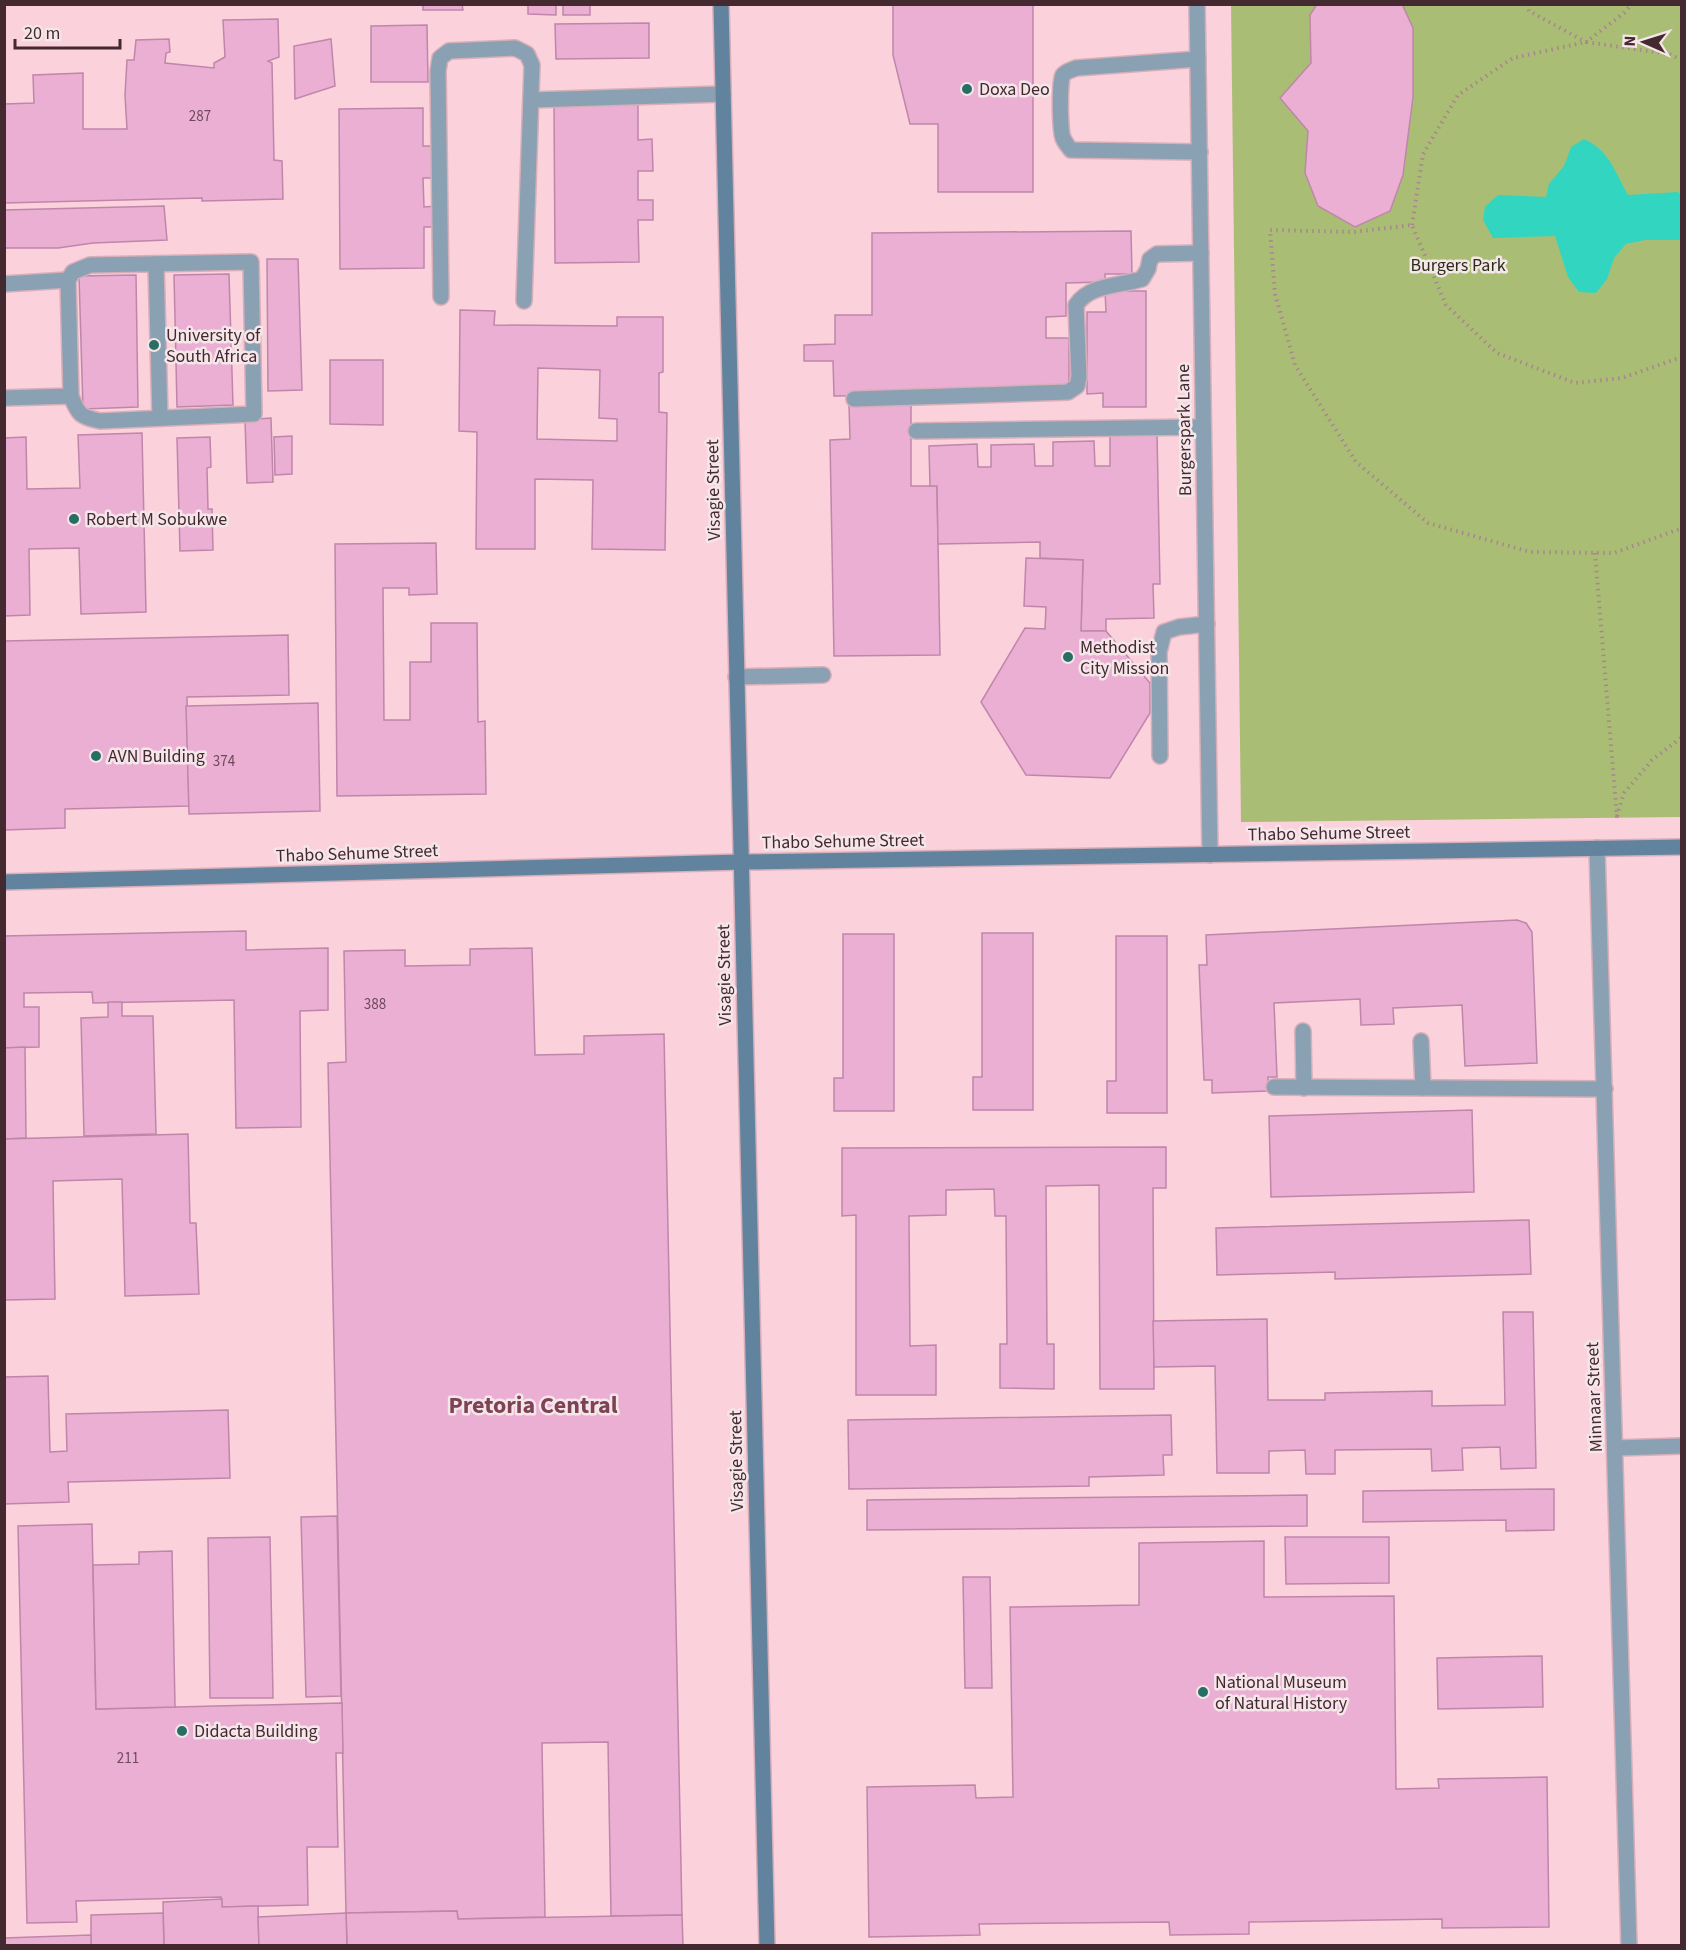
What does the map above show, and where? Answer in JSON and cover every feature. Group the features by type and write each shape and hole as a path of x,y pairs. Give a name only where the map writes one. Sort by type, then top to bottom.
{"street":[{"name":"Visagie Street","path":"721,4 767,1946"},
{"name":"Burgerspark Lane","path":"1197,4 1210,855"},
{"path":"441,297 438,71 440,58 449,51 515,48 527,54 532,65 524,301"},
{"path":"1198,59 1076,68 1066,72 1062,77 1062,136 1071,150 1200,152"},
{"path":"531,100 723,94"},
{"path":"854,399 1068,392 1077,386 1079,377 1076,305 1082,296 1090,291 1142,279 1148,269 1150,259 1157,255 1201,253"},
{"path":"251,262 254,414 100,421 86,418 77,412 70,396 68,280 73,272 90,265 156,264 251,262"},
{"path":"156,264 160,418"},
{"path":"4,284 68,280"},
{"path":"4,398 70,396"},
{"path":"916,431 1203,427"},
{"path":"1160,756 1159,652 1164,632 1179,627 1206,624"},
{"path":"736,677 823,675"},
{"name":"Thabo Sehume Street","path":"4,882 741,862 1682,847"},
{"name":"Minnaar Street","path":"1598,848 1629,1946"},
{"path":"1302,1031 1304,1088"},
{"path":"1421,1041 1423,1088"},
{"path":"1274,1087 1605,1089"},
{"path":"1614,1448 1682,1446"}],"path":[{"path":"1526,4 1529,11 1586,42 1670,54 1682,60"},
{"path":"1632,4 1624,13 1586,42 1514,58 1458,95 1423,154 1412,225 1446,305 1497,353 1575,383 1622,378 1682,357"},
{"path":"1412,225 1354,231 1270,230 1275,294 1295,365 1356,462 1428,524 1530,552 1614,553 1682,528"},
{"path":"1595,553 1617,818 1624,793 1652,760 1682,737"}],"green space":[{"name":"Burgers Park","path":"1231,5 1681,5 1681,817 1241,822"}],"shaded area":[{"path":"1584,139 1600,149 1606,156 1628,195 1678,192 1681,195 1681,240 1645,240 1626,244 1614,258 1607,279 1596,293 1579,292 1568,277 1555,236 1493,238 1483,220 1485,207 1498,195 1546,197 1549,184 1564,166 1571,147"}],"building":[{"path":"423,4 462,4 463,10 423,10"},
{"path":"528,4 556,4 556,15 528,14"},
{"path":"563,4 590,4 590,15 563,15"},
{"name":"Doxa Deo","path":"893,4 1033,4 1033,192 938,192 938,124 910,124 893,55"},
{"path":"1317,4 1402,4 1413,28 1413,97 1403,175 1390,211 1355,227 1318,206 1305,173 1308,131 1280,98 1311,63 1310,15"},
{"path":"278,19 279,57 268,61 272,63 274,160 282,161 283,199 202,201 202,198 4,203 4,104 34,103 33,75 83,73 83,129 127,129 125,95 127,60 134,60 136,40 169,39 170,52 166,53 165,63 214,68 214,63 225,57 223,20"},
{"path":"649,23 649,58 556,59 555,24"},
{"path":"427,25 428,82 371,82 371,26"},
{"path":"331,39 335,86 295,99 294,46"},
{"path":"554,102 638,102 638,140 652,139 653,171 638,171 638,200 653,200 653,220 638,220 639,262 555,263"},
{"path":"423,108 423,146 437,146 437,178 423,178 424,207 438,206 438,227 424,227 424,268 340,269 339,109"},
{"path":"164,206 167,240 93,243 58,248 4,248 4,210"},
{"path":"1131,231 1132,274 1105,274 1105,282 1066,283 1066,316 1046,317 1046,338 1069,338 1069,388 911,390 911,395 834,396 833,361 804,361 804,345 835,344 835,315 872,315 872,233"},
{"path":"267,259 298,259 302,390 268,391"},
{"path":"229,274 233,405 177,407 174,275"},
{"path":"136,275 138,407 83,409 79,276"},
{"path":"1105,291 1146,291 1146,407 1103,407 1103,393 1087,394 1087,312 1106,312"},
{"path":"460,310 495,311 494,325 617,326 617,317 663,317 663,372 659,373 659,412 667,413 665,550 592,549 593,480 535,479 535,549 476,549 477,432 459,431","holes":["538,368 600,370 599,418 617,419 617,441 537,439"]},
{"path":"330,360 383,360 383,425 330,424"},
{"path":"911,403 911,486 937,486 940,655 834,656 830,440 850,439 849,404"},
{"path":"271,418 273,482 247,483 245,420"},
{"name":"Robert M Sobukwe","path":"142,433 146,612 81,614 79,548 29,549 30,615 4,616 4,438 26,437 27,489 80,488 78,435"},
{"path":"1157,433 1160,584 1153,584 1154,618 1106,619 1106,631 1081,631 1083,560 1040,558 1040,542 938,544 937,486 930,486 929,446 977,444 978,467 991,467 991,445 1034,444 1035,466 1053,466 1053,442 1094,441 1095,466 1110,466 1110,434"},
{"path":"292,436 292,474 275,475 274,437"},
{"path":"210,437 211,467 207,468 208,509 212,509 213,550 180,551 177,438"},
{"path":"436,543 437,594 409,595 409,588 383,588 384,720 410,720 410,662 431,662 431,623 477,623 478,722 485,721 486,794 337,796 335,544"},
{"name":"Methodist City Mission","path":"1026,558 1083,560 1081,631 1106,631 1150,683 1150,713 1110,778 1026,775 981,702 1025,628 1045,629 1046,607 1024,606"},
{"name":"AVN Building","path":"288,635 289,695 187,697 189,806 65,809 65,828 4,830 4,641"},
{"path":"318,703 320,811 189,814 186,706"},
{"path":"1517,920 1526,923 1532,932 1537,1063 1465,1066 1462,1005 1393,1008 1394,1024 1361,1025 1360,999 1274,1003 1277,1077 1268,1077 1268,1091 1212,1093 1212,1080 1204,1080 1199,965 1207,965 1206,935"},
{"path":"246,931 246,950 328,948 328,1010 300,1011 301,1127 236,1128 234,1000 93,1003 92,992 24,993 24,1007 39,1007 39,1047 4,1048 4,936"},
{"path":"982,933 1033,933 1033,1110 973,1110 973,1077 982,1077"},
{"path":"843,934 894,934 894,1111 834,1111 834,1078 843,1078"},
{"path":"1116,936 1167,936 1167,1113 1107,1113 1107,1081 1116,1081"},
{"path":"532,948 535,1055 584,1054 584,1036 664,1034 682,1915 611,1916 608,1742 542,1743 545,1917 458,1919 457,1911 346,1913 328,1063 346,1062 344,951 405,950 405,966 470,965 470,949"},
{"path":"108,1002 122,1002 122,1016 153,1016 156,1134 84,1136 81,1018 108,1017"},
{"path":"25,1047 26,1138 4,1139 4,1048"},
{"path":"1472,1110 1474,1192 1271,1197 1269,1116"},
{"path":"188,1134 190,1223 196,1223 199,1294 125,1296 122,1179 53,1181 55,1299 4,1300 4,1139"},
{"path":"1166,1147 1166,1188 1153,1188 1154,1389 1100,1389 1099,1185 1046,1186 1047,1344 1054,1344 1054,1389 1000,1388 1000,1344 1007,1344 1006,1216 995,1216 994,1189 946,1190 946,1215 909,1216 910,1346 936,1345 936,1395 856,1395 856,1215 842,1216 842,1148"},
{"path":"1529,1220 1531,1274 1335,1279 1335,1272 1217,1275 1216,1228"},
{"path":"1503,1312 1533,1312 1536,1468 1501,1469 1500,1447 1462,1448 1463,1470 1432,1471 1431,1449 1335,1450 1335,1474 1306,1474 1305,1450 1269,1451 1269,1473 1217,1473 1215,1366 1154,1367 1153,1321 1267,1319 1268,1400 1325,1400 1325,1393 1432,1391 1432,1406 1505,1405"},
{"path":"48,1376 50,1452 67,1451 66,1414 228,1410 230,1478 68,1482 69,1502 4,1504 4,1377"},
{"path":"1171,1415 1172,1455 1163,1455 1164,1475 1089,1477 1089,1486 849,1489 848,1420"},
{"path":"1554,1489 1554,1530 1506,1531 1506,1520 1363,1522 1363,1491"},
{"path":"1307,1495 1307,1526 867,1530 867,1500"},
{"path":"337,1516 341,1696 306,1697 301,1517"},
{"name":"Didacta Building","path":"92,1524 96,1709 342,1703 343,1753 336,1753 338,1847 307,1847 308,1905 222,1907 221,1897 76,1901 77,1922 27,1923 18,1526"},
{"path":"270,1537 273,1698 210,1698 208,1538"},
{"path":"1285,1537 1389,1537 1389,1583 1286,1584"},
{"name":"National Museum of Natural History","path":"1264,1541 1264,1597 1394,1596 1396,1789 1439,1788 1438,1779 1547,1777 1549,1927 1442,1928 1442,1919 1249,1922 1249,1934 1170,1935 1169,1922 979,1924 980,1935 869,1937 867,1787 975,1785 976,1798 1013,1797 1010,1607 1139,1605 1139,1543"},
{"path":"172,1551 175,1707 96,1709 93,1565 139,1564 139,1552"},
{"path":"963,1577 990,1577 992,1688 965,1688"},
{"path":"1542,1656 1543,1707 1438,1709 1437,1658"},
{"path":"222,1899 222,1907 258,1906 259,1946 164,1946 163,1902"},
{"path":"457,1911 458,1919 682,1915 683,1946 347,1946 346,1913"},
{"path":"163,1913 164,1946 91,1946 91,1915"},
{"path":"346,1913 347,1946 259,1946 258,1917"},
{"path":"91,1935 91,1946 4,1946 4,1938"}],"place":[{"name":"Doxa Deo","path":"967,89"},
{"name":"University of South Africa","path":"154,345"},
{"name":"Robert M Sobukwe","path":"74,519"},
{"name":"Methodist City Mission","path":"1068,657"},
{"name":"AVN Building","path":"96,756"},
{"name":"National Museum of Natural History","path":"1203,1692"},
{"name":"Didacta Building","path":"182,1731"}],"district":[{"name":"Pretoria Central","path":"533,1405"}]}
